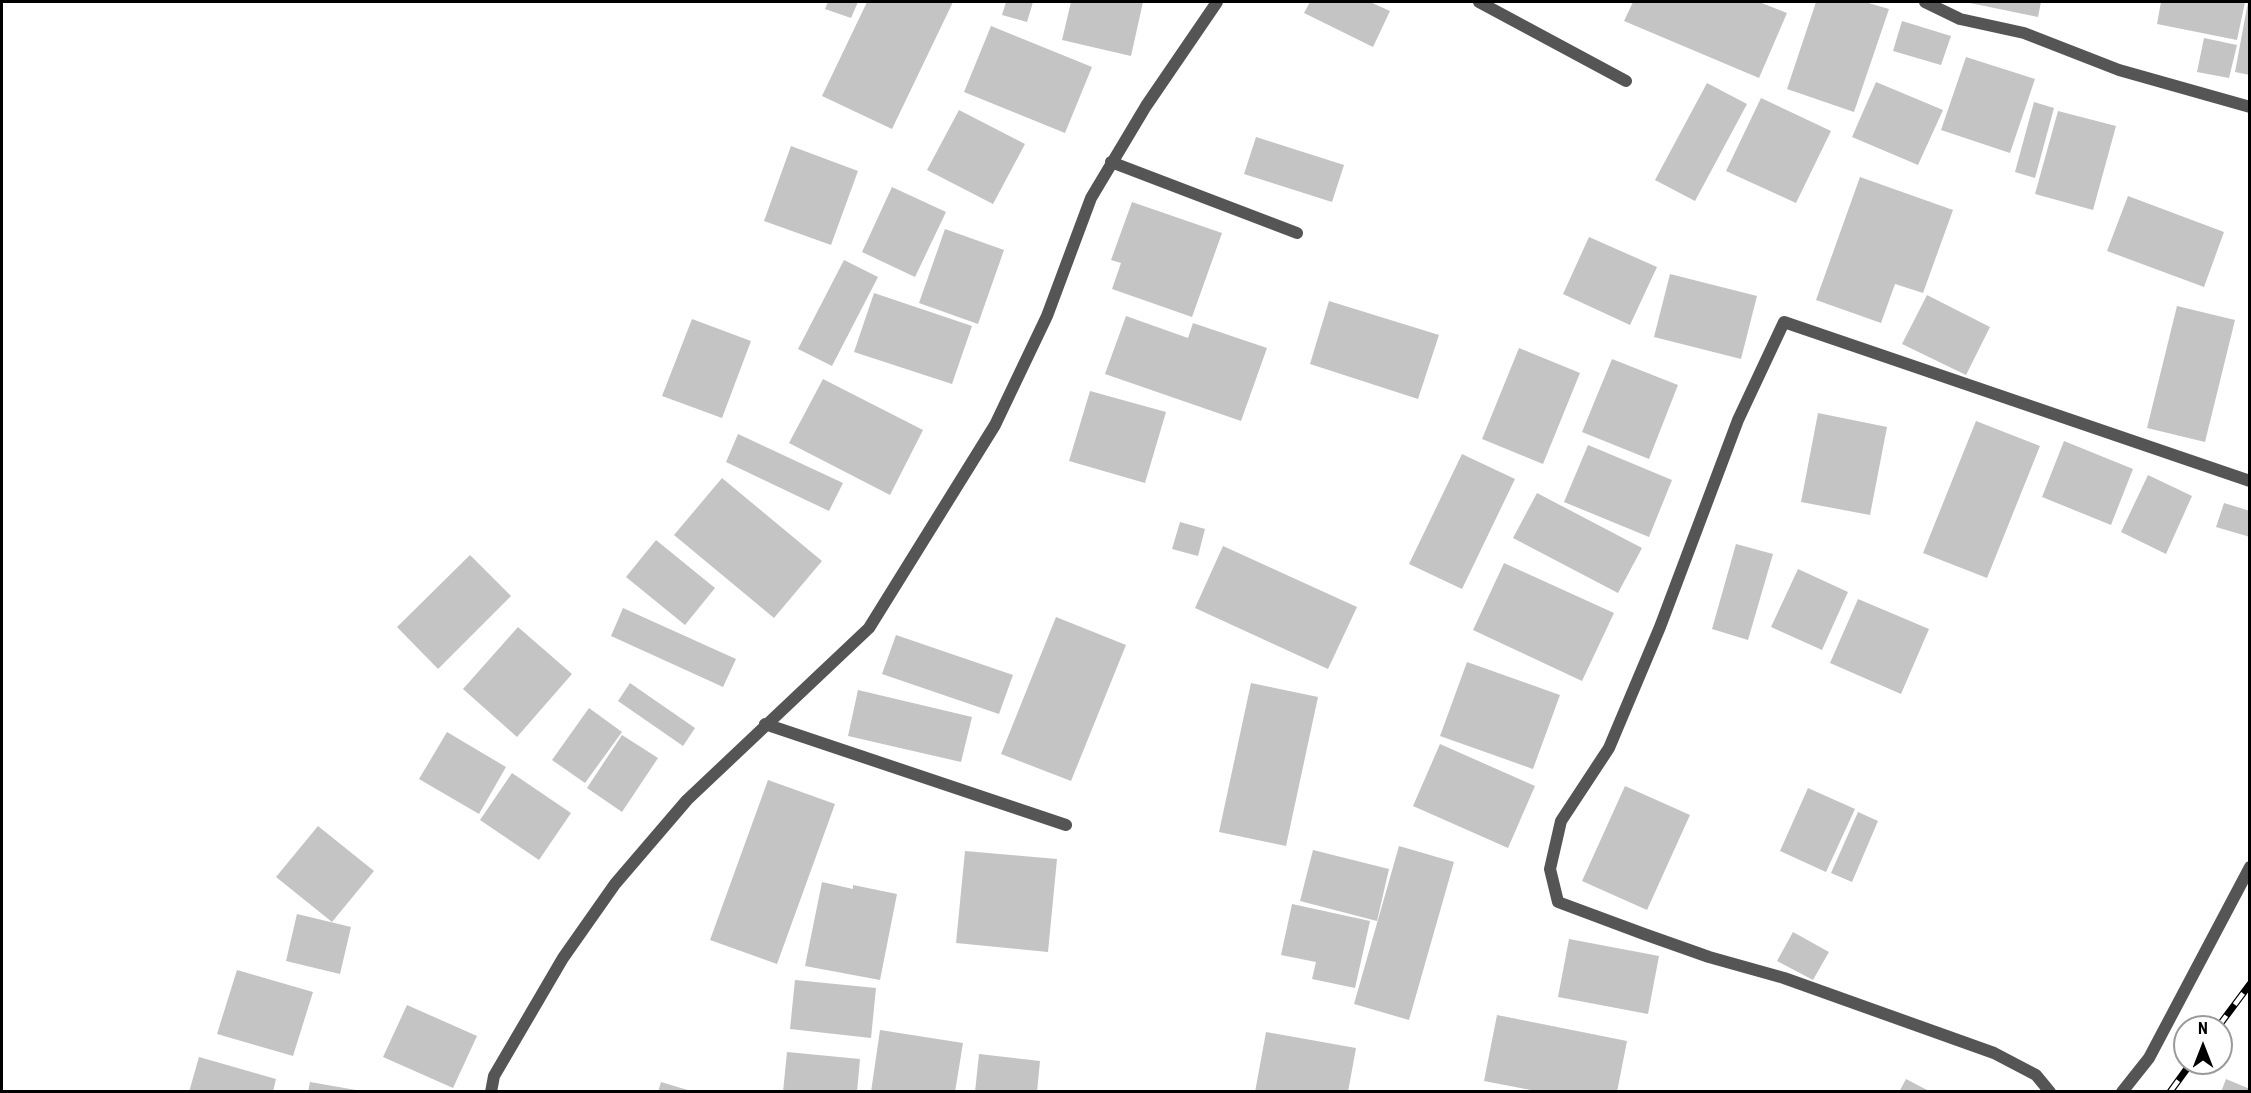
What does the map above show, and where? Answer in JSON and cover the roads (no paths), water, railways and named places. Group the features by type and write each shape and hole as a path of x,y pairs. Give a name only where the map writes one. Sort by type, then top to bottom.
{"street":[{"path":"491,1092 494,1076 563,958 615,884 687,800 869,628 994,425 1047,316 1091,198 1146,106 1217,2"},
{"path":"1479,2 1626,81"},
{"path":"1925,2 1960,19 2024,33 2119,70 2250,106"},
{"path":"1112,162 1297,233"},
{"path":"2050,1092 2036,1075 1994,1053 1784,978 1709,957 1558,902 1550,869 1561,821 1608,748 1660,627 1738,420 1784,322 2250,481"},
{"path":"765,724 1066,825"},
{"path":"2122,1092 2149,1058 2250,867"}],"railway":[{"path":"2227,1015 2250,984"},
{"path":"2170,1092 2182,1075"}]}
